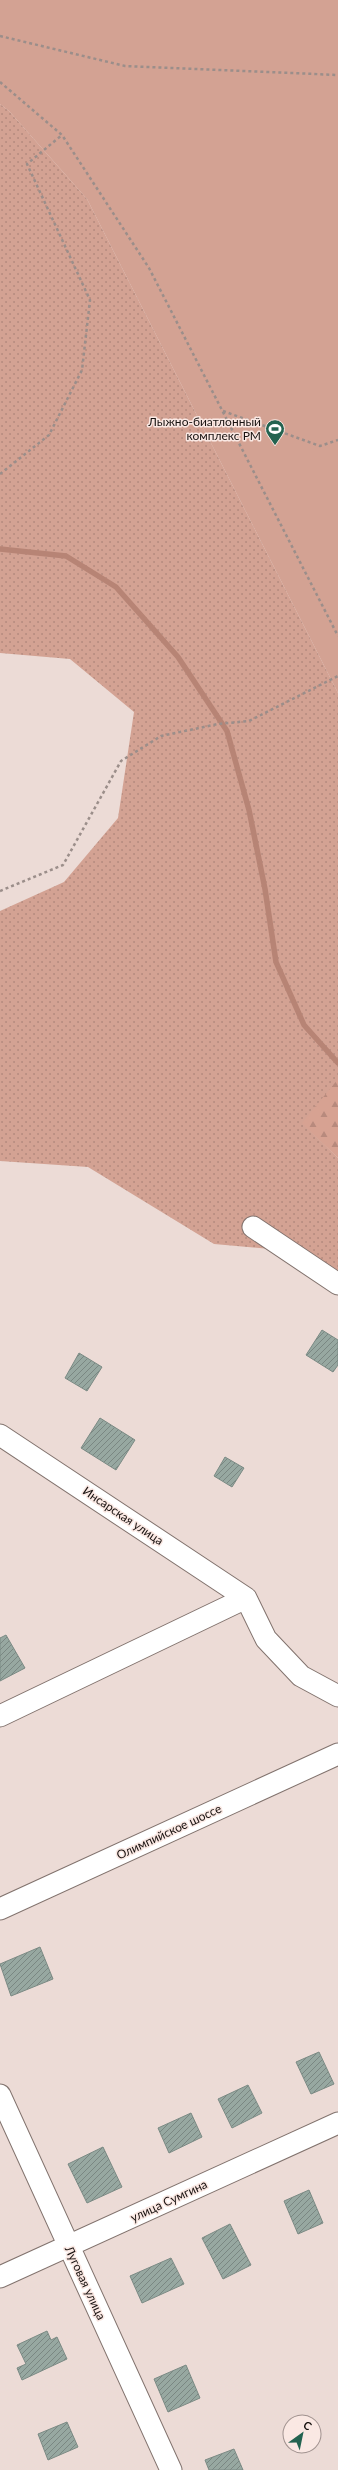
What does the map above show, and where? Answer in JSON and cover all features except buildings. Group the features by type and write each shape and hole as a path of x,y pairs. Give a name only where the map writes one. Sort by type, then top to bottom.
{"street":[{"path":"253,1227 338,1284"},
{"name":"Инсарская улица","path":"0,1435 246,1598"},
{"path":"0,1716 246,1598 266,1639 301,1676 338,1696"},
{"name":"Олимпийское шоссе","path":"0,1909 338,1754"},
{"name":"Луговая улица","path":"0,2095 171,2470"},
{"name":"улица Сумгина","path":"0,2278 338,2123"}],"path":[{"path":"0,36 125,66 338,75"},
{"path":"0,82 62,134 149,268 338,636"},
{"path":"0,474 50,435 82,370 90,300 27,164 62,134"},
{"path":"222,411 320,446 338,440"},
{"path":"0,891 63,865 121,762 161,736 218,724 249,721 338,676"}],"green space":[{"path":"337,1078 338,1079 338,1158 301,1123"}],"shaded area":[{"name":"Лыжно-биатлонный комплекс РМ","path":"0,0 338,0 338,693 87,199 9,111 0,104"},
{"path":"0,104 9,111 87,199 338,693 338,1079 302,1123 338,1158 338,1282 270,1249 214,1244 88,1167 0,1161 0,911 64,882 118,818 134,712 70,659 0,653"}],"waterway":[{"path":"0,549 66,556 116,587 178,657 227,731 249,810 265,889 276,962 304,1025 338,1063"}],"place":[{"name":"Лыжно-биатлонный комплекс РМ","path":"275,446"}]}
